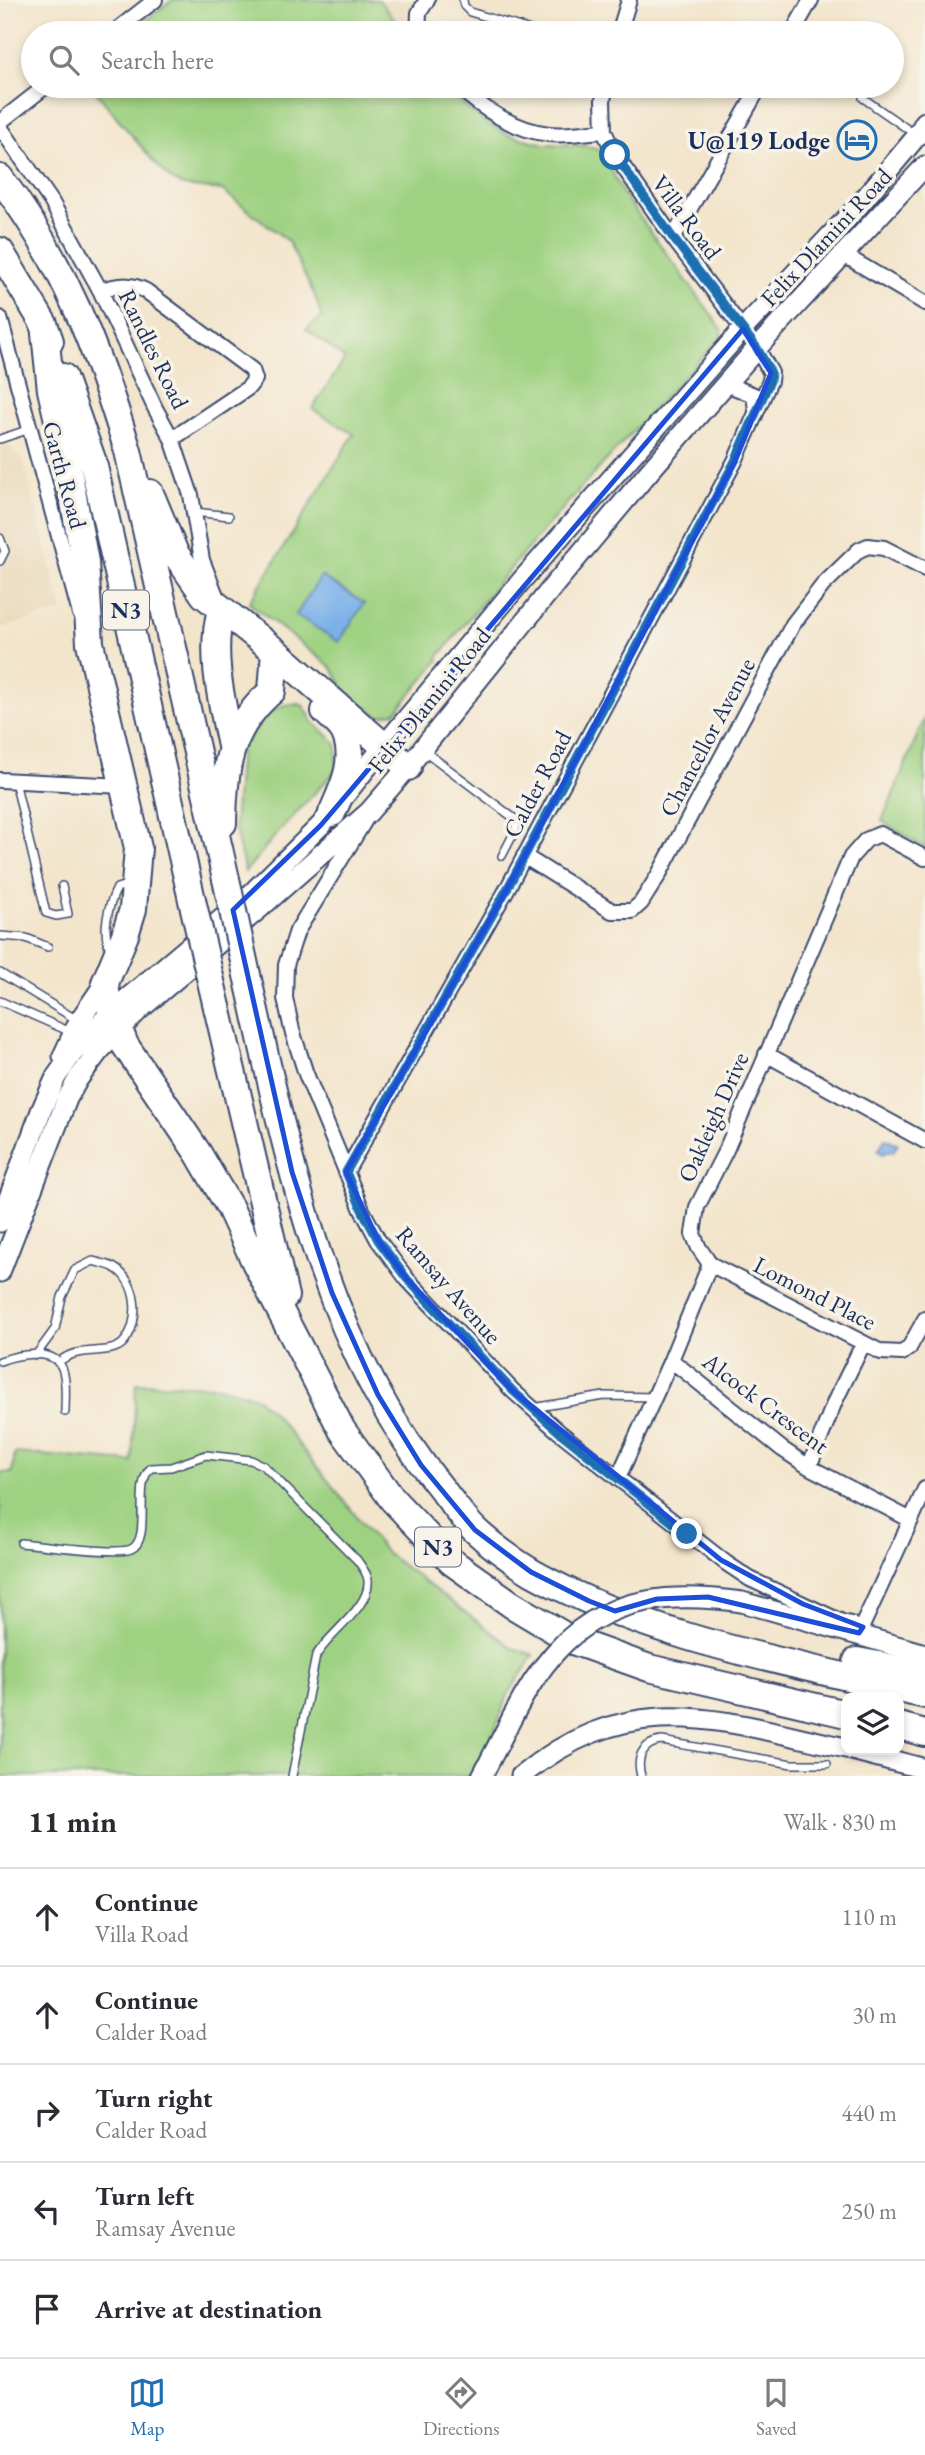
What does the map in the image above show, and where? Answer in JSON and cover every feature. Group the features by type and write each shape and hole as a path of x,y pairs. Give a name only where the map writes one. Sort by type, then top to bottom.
{"highway":[{"name":"N3","path":"0,178 14,196 59,271 87,327 109,387 128,451 292,1172 332,1293 378,1395 421,1465 475,1531 531,1572 589,1601 648,1623 707,1641 925,1695"},
{"name":"N3","path":"0,251 44,324 93,462 271,1241 299,1345 342,1430 393,1500 452,1562 511,1604 573,1641 649,1668 841,1713"},
{"path":"44,324 51,390 85,562 90,643 138,848 133,909 105,983 115,1022 125,1045 198,1153 230,1208 299,1345"},
{"path":"128,451 154,500 175,553 204,595 275,651 379,752"},
{"path":"221,610 216,643 222,701 231,746"},
{"path":"272,691 275,651"},
{"path":"224,871 226,764 231,746 258,703 272,691 285,688 305,693 344,730 379,752 409,765"},
{"path":"332,813 349,772 344,730"},
{"path":"707,1641 777,1647 925,1674"},
{"path":"904,1727 925,1732"}],"main road":[{"name":"Felix Dlamini Road","path":"0,1272 5,1241 67,1099 115,1022 249,896 332,813 379,752 522,580 743,329 860,204 921,129"},
{"name":"Felix Dlamini Road","path":"78,1032 115,1022 139,1010 369,812 555,584 726,384 925,166"},
{"path":"0,1222 56,1077 105,983"},
{"path":"482,1776 527,1688 543,1664 562,1643 585,1625 634,1604 682,1596 742,1602 861,1630 925,1654"},
{"path":"521,1776 540,1768 589,1733 617,1724 656,1717 697,1718 841,1747"},
{"path":"871,1755 925,1769"}],"street":[{"path":"128,21 155,0"},
{"path":"419,21 419,13 427,0"},
{"path":"622,21 629,0"},
{"path":"799,21 811,0"},
{"path":"0,124 31,98"},
{"path":"473,98 496,116 529,130 550,135 604,131"},
{"name":"Villa Road","path":"603,98 604,131 627,174 757,348"},
{"path":"673,238 753,98"},
{"name":"Randles Road","path":"0,124 51,201 100,290 155,408 173,439 194,512 202,560 221,610"},
{"path":"844,255 925,303"},
{"path":"100,290 118,285 134,285 146,291 252,370 254,379 248,388 173,439"},
{"name":"Garth Road","path":"1,322 75,599 90,643"},
{"name":"Calder Road","path":"346,1172 524,856 735,461 770,381 771,373 757,348"},
{"path":"726,384 754,395 756,412"},
{"name":"Chancellor Avenue","path":"524,856 612,911 632,911 641,903 658,876 793,624 814,595 859,550 868,546 884,548 925,569"},
{"path":"7,780 124,786"},
{"name":"Ramsay Avenue","path":"369,812 362,828 297,931 286,965 285,998 292,1030 318,1106 362,1210 378,1240 407,1279 513,1391 696,1541 750,1579 861,1630"},
{"name":"Oakleigh Drive","path":"710,1264 693,1234 697,1208 726,1150 856,849 866,840 880,834 925,858"},
{"path":"766,1054 925,1141"},
{"path":"618,1478 710,1264"},
{"name":"Lomond Place","path":"710,1264 881,1352 902,1353 909,1348 925,1319"},
{"path":"809,1467 835,1401 863,1344"},
{"name":"Alcock Crescent","path":"671,1360 782,1449 809,1467 911,1520"},
{"path":"861,1630 925,1489"}],"lane":[{"path":"463,0 464,6 470,12 500,21"},
{"path":"863,98 921,129"},
{"path":"0,439 30,429"},
{"path":"194,512 229,516"},
{"path":"0,538 5,551 0,561"},
{"path":"409,765 514,819 516,829 502,856"},
{"path":"7,780 46,913 56,916 68,914 62,886"},
{"path":"0,936 26,938 48,947"},
{"path":"0,973 78,1032"},
{"path":"0,1001 78,1032"},
{"path":"36,1355 55,1329 62,1297 75,1270 93,1261 115,1268 131,1284 135,1308 132,1331 120,1346 92,1352 76,1352 66,1355 58,1363"},
{"path":"0,1361 11,1357 36,1355 49,1357 58,1363 64,1382 65,1412"},
{"path":"532,1408 604,1396 655,1396"},
{"path":"22,1543 131,1550 137,1544 141,1533 144,1476 151,1468 171,1467 206,1455 251,1460 264,1466 357,1560 366,1573 368,1582 365,1596 348,1620 323,1644 316,1656 292,1776"},
{"path":"640,1776 638,1763 644,1748 662,1741 792,1764 827,1764"}],"highlighted area":[{"path":"743,329 771,373 735,461 506,891 346,1172 378,1240 407,1279 513,1391 721,1560 803,1604 863,1627 859,1633 708,1597 657,1599 615,1611 531,1572 475,1530 421,1465 378,1395 332,1293 292,1172 233,910 321,825"}],"shaded area":[{"path":"379,0 415,0 403,21 395,21"},
{"path":"0,445 10,446 22,458 63,611 0,628"}],"green space":[{"path":"172,0 379,0 395,21 145,21"},
{"path":"101,98 455,98 482,120 509,135 544,144 597,148 605,157 623,194 722,329 721,337 505,574 396,712 379,716 347,693 331,667 249,603 354,434 312,409 345,359 306,329 322,317 288,241 222,190 183,186 171,179"},
{"path":"284,705 304,706 313,722 335,742 336,770 245,872 234,826 240,749 270,712"},
{"path":"925,717 925,848 882,821"},
{"path":"136,1383 215,1386 254,1396 272,1411 386,1553 513,1648 534,1655 509,1693 486,1752 471,1776 0,1776 0,1473 12,1473 15,1453 132,1462"}],"water":[{"path":"321,576 364,603 339,642 296,615"},
{"path":"885,1138 898,1144 893,1152 884,1154 878,1151"}],"place":[{"name":"U@119 Lodge","path":"857,140"}],"route":[{"path":"615,155 673,238 757,348 771,373 770,381 735,461 506,891 346,1172 378,1240 407,1279 513,1391 558,1431 687,1534"}]}
